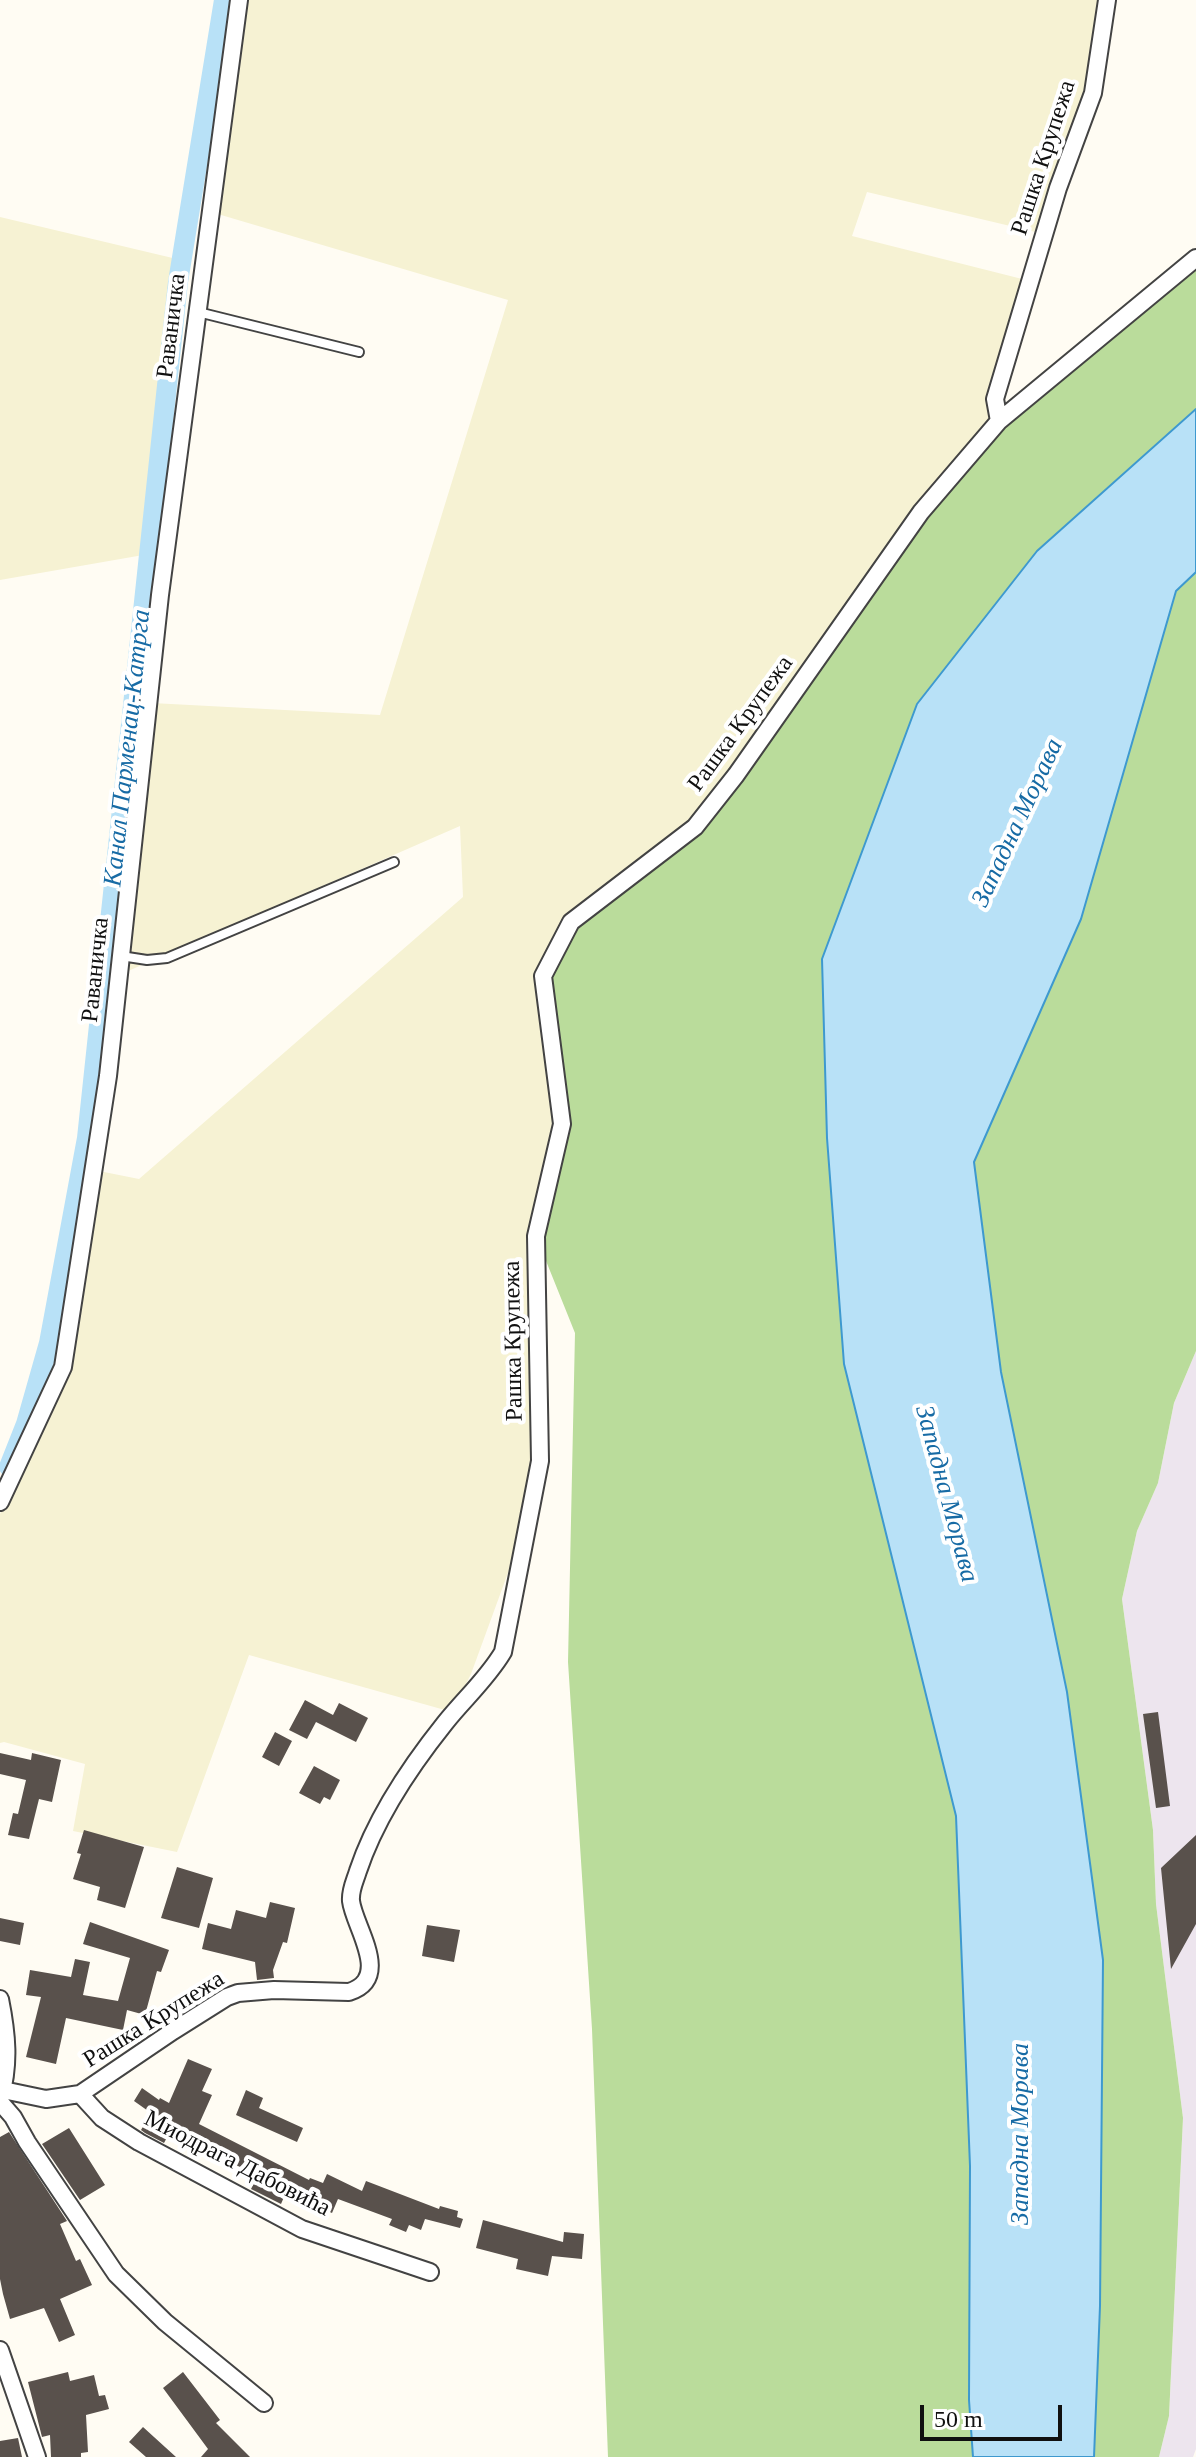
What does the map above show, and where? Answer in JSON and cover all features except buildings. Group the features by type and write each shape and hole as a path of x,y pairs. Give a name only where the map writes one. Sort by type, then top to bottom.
{"street":[{"name":"Раваничка","path":"0,1502 63,1367 108,1076 160,595 239,0"},
{"name":"Рашка Крупежа","path":"999,421 995,399 1058,188 1093,93 1107,0"},
{"name":"Рашка Крупежа","path":"1,2097 46,2099 80,2094 227,1997 251,1990 349,1992 359,1989 367,1979 370,1964 368,1948 353,1907 351,1891 366,1849 397,1791 447,1721 490,1673 503,1652 540,1461 536,1236 562,1124 543,976 571,922 695,827 736,775 921,512 999,421 1196,258"},
{"path":"0,1999 8,2046 1,2097 27,2142 116,2274 203,2355 264,2403"},
{"name":"Миодрага Дабовића","path":"80,2094 102,2118 139,2142 302,2229 430,2272"},
{"path":"0,2350 37,2457"}],"lane":[{"path":"198,312 359,352"},
{"path":"121,956 147,960 167,958 394,862"}],"shaded area":[{"path":"239,0 1107,0 1093,93 1044,234 867,192 852,236 1030,281 1008,357 999,421 562,1124 536,1236 540,1461 528,1518 471,1674 452,1712 249,1655 177,1852 73,1831 85,1764 0,1743 0,1514 63,1367 94,1170 139,1179 463,897 460,826 119,975 133,702 380,715 508,300 211,212"},
{"path":"0,217 181,260 149,554 0,580"},
{"path":"1196,1351 1196,2449 1193,2457 1159,2457 1169,2416 1183,2118 1156,1904 1153,1830 1122,1599 1137,1531 1158,1483 1174,1403"}],"green space":[{"path":"1196,258 1196,409 1037,551 844,1364 956,1816 970,2166 969,2400 973,2457 608,2457 592,2029 568,1662 575,1333 536,1236 562,1124 543,976 571,922 695,827 921,512 999,421"},
{"path":"1196,572 1196,1351 1174,1403 1158,1483 1137,1531 1122,1599 1153,1830 1156,1904 1183,2118 1169,2416 1159,2457 1094,2457 1100,2306 1103,1960 1067,1692 1001,1372 974,1162 1081,919 1176,590"}],"water":[{"name":"Западна Морава","path":"1196,409 1196,572 1176,591 1081,919 974,1162 1001,1372 1067,1692 1103,1960 1100,2306 1094,2457 973,2457 969,2400 970,2166 956,1816 844,1364 827,1138 822,959 917,704 1037,551"}],"waterway":[{"name":"Канал Парменац-Катрга","path":"9,1467 26,1424 49,1343 87,1138 178,282 224,0"}]}
